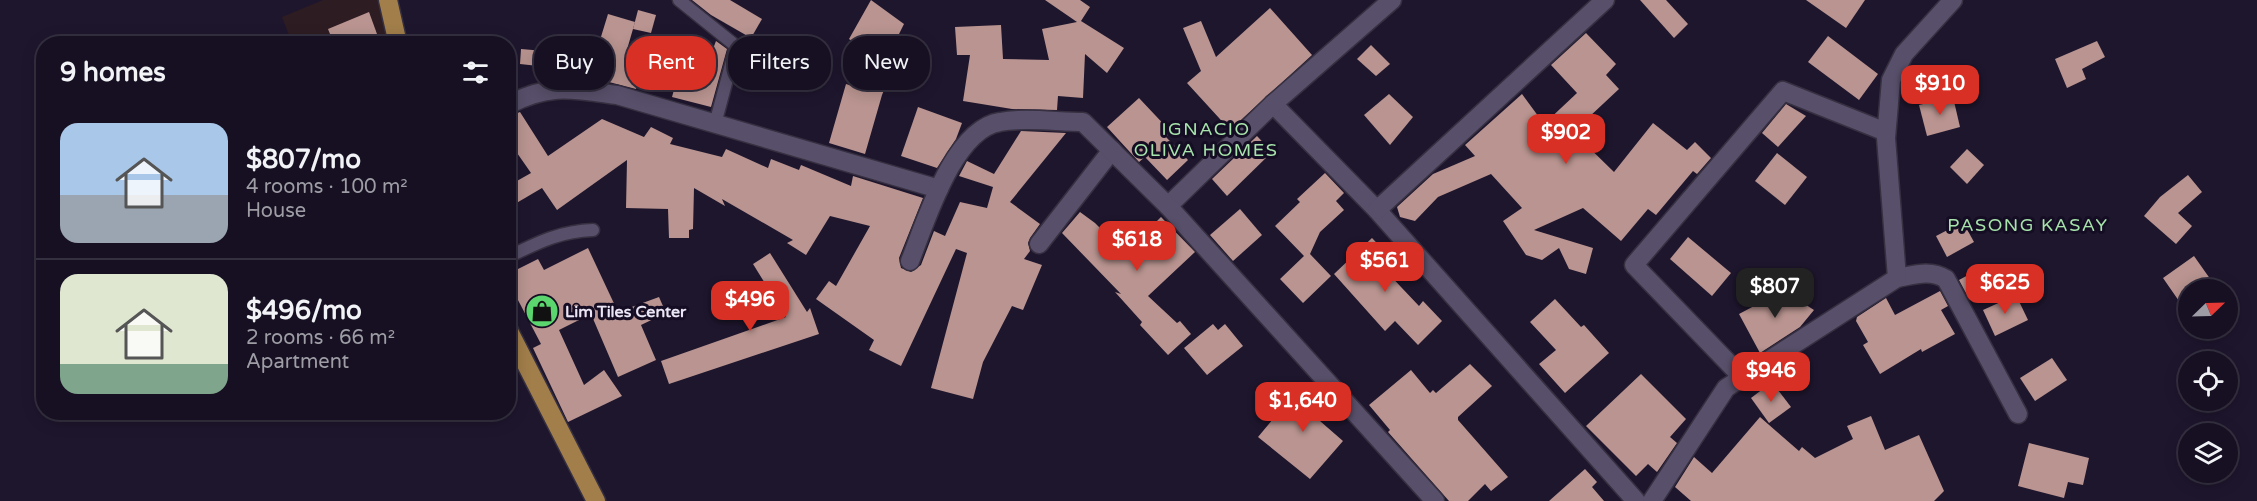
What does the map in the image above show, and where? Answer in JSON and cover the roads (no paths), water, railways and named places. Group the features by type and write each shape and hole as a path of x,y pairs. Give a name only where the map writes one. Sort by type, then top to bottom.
{"main road":[{"path":"388,0 397,36"},
{"path":"516,345 596,501"}],"street":[{"path":"1168,206 1273,104 1392,0"},
{"path":"1377,210 1605,0"},
{"path":"1897,278 1886,132 1891,80 1904,54 1953,0"},
{"path":"516,101 531,93 568,88 617,95 939,189"},
{"path":"1743,378 1634,265 1782,91 1886,132"},
{"path":"1273,104 1377,210 1636,501"},
{"path":"910,261 939,189 965,145 979,131 998,122 1083,122 1168,206 1435,501"},
{"path":"1039,244 1112,150"},
{"path":"1652,501 1726,388 1897,278 1926,273 1938,274 1946,279 2018,414"}],"lane":[{"path":"679,0 736,46 715,124"},
{"path":"516,253 559,234 593,230"}],"place":[{"name":"Lim Tiles Center","path":"542,311"}],"district":[{"name":"IGNACIO OLIVA HOMES","path":"1206,139"},
{"name":"PASONG KASAY","path":"2028,225"}]}
